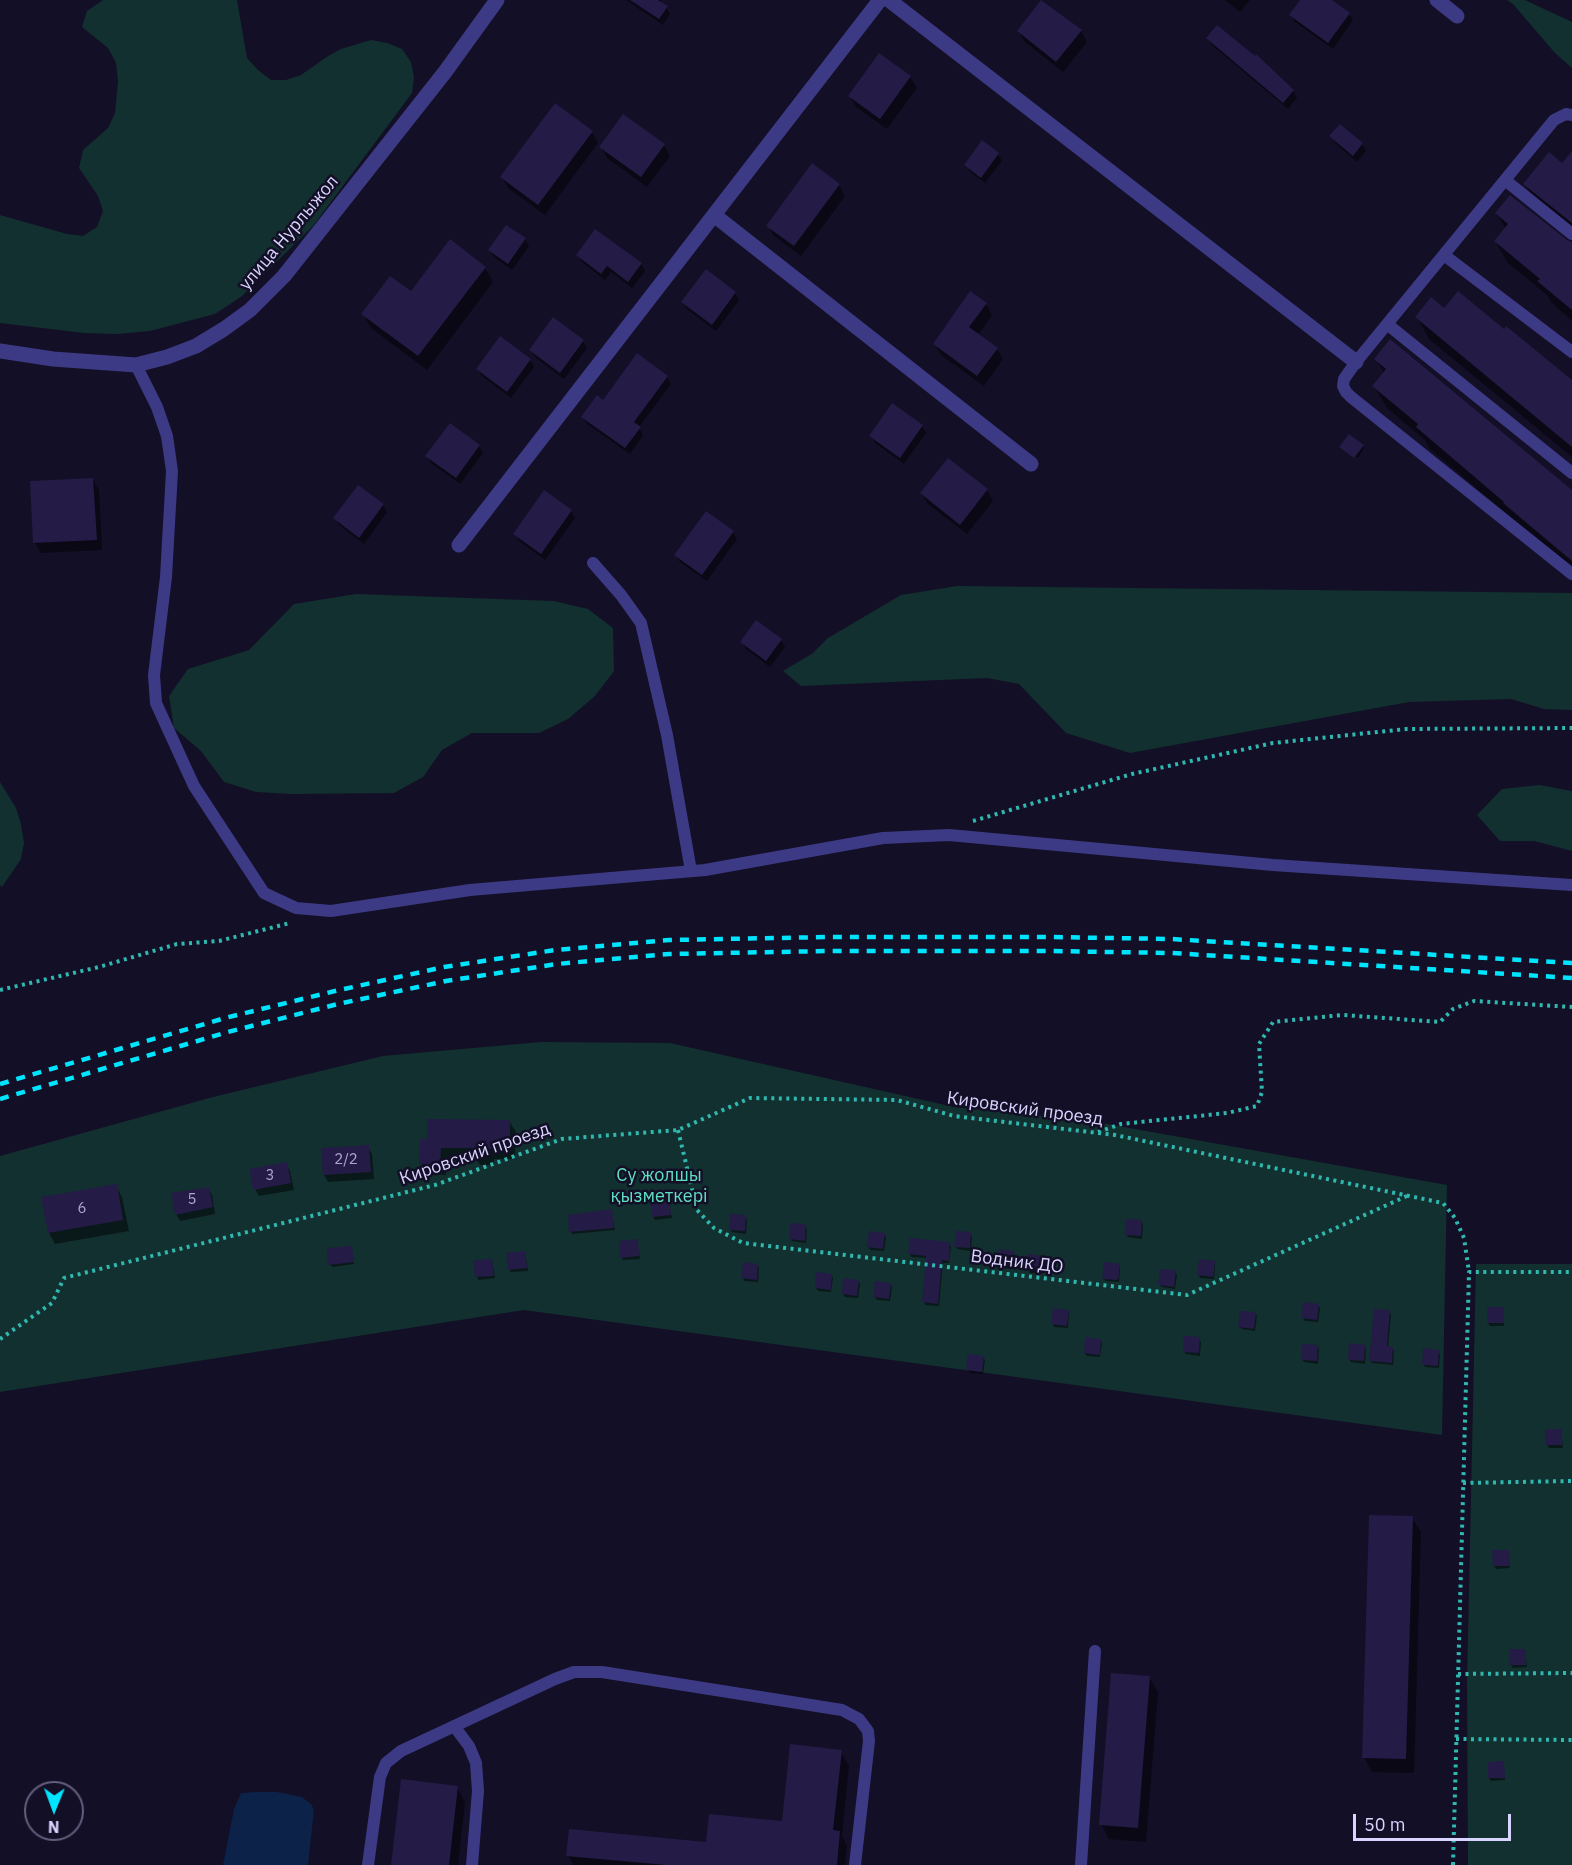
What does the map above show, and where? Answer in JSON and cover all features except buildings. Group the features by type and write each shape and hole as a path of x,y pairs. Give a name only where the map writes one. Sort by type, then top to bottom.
{"street":[{"name":"улица Нурлыжол","path":"0,351 53,359 136,365 196,346 224,329 250,310 284,276 445,72 497,0"},
{"path":"459,545 880,0"},
{"path":"890,0 1356,362"},
{"path":"1437,0 1457,16"},
{"path":"714,214 1032,464"}],"lane":[{"path":"1572,115 1566,114 1554,120 1356,362 1344,380 1346,392 1572,574"},
{"path":"1505,180 1572,234"},
{"path":"1444,255 1572,352"},
{"path":"1387,324 1572,473"},
{"path":"136,365 157,407 167,436 172,471 166,577 154,675 156,703 194,786 264,893 296,908 331,911 470,890 705,870 883,838 950,836 1273,865 1572,885"},
{"path":"593,563 641,623 667,735 691,871"},
{"path":"1081,1865 1095,1651"},
{"path":"368,1865 380,1777 386,1763 401,1751 574,1672 602,1672 842,1710 859,1719 868,1731 869,1741 855,1865"},
{"path":"454,1726 469,1746 476,1763 477,1791 472,1865"}],"path":[{"path":"950,836 978,819 1121,777 1273,744 1406,729 1572,728"},
{"path":"0,990 177,944 219,941 299,920"},
{"path":"1095,1133 1121,1124 1227,1113 1257,1106 1262,1092 1258,1044 1273,1022 1343,1015 1440,1022 1453,1009 1474,1001 1572,1007"},
{"name":"Кировский проезд","path":"0,1339 52,1303 64,1278 435,1185 562,1139 678,1130 750,1098 897,1100 954,1116 1115,1135 1443,1203 1455,1218 1464,1238 1469,1272 1453,1865"},
{"name":"Водник ДО","path":"678,1130 697,1210 714,1228 744,1243 1186,1296 1408,1196"},
{"path":"1469,1272 1572,1272"},
{"path":"1463,1483 1572,1481"},
{"path":"1458,1674 1572,1673"},
{"path":"1456,1739 1572,1740"}],"green space":[{"path":"103,0 237,0 247,58 271,80 286,80 301,75 341,49 371,40 387,43 402,49 411,62 414,77 412,93 313,226 242,296 215,314 150,331 117,334 84,333 0,323 0,215 67,234 83,236 97,227 103,211 98,196 79,168 83,150 108,128 115,113 118,81 116,63 108,48 82,27 87,11"},
{"path":"1507,0 1525,0 1572,22 1572,68 1555,53"},
{"path":"957,586 1572,593 1572,710 1544,709 1511,699 1409,702 1130,753 1066,733 1019,684 987,678 801,686 783,671 813,653 828,638 901,595"},
{"path":"356,594 554,601 588,609 613,628 614,671 595,696 568,719 539,733 472,733 442,750 423,777 394,793 256,792 224,782 201,751 174,728 169,696 188,669 249,650 294,604"},
{"path":"0,782 16,808 24,843 21,859 2,887 0,885"},
{"path":"1539,785 1572,791 1572,851 1534,841 1500,841 1477,815 1502,789"},
{"name":"Су жолшы қызметкері","path":"541,1042 670,1043 954,1107 1085,1120 1447,1185 1442,1435 524,1310 0,1392 0,1156 213,1097 383,1056"},
{"path":"1476,1264 1572,1264 1572,1865 1468,1865 1467,1682"}],"water":[{"path":"277,1792 302,1797 311,1804 314,1810 308,1865 223,1865 234,1809 241,1793"}],"railway":[{"path":"0,1084 225,1018 444,967 555,950 669,940 829,937 1171,939 1572,963"},
{"path":"0,1099 228,1032 338,1004 446,981 557,964 669,954 829,951 1172,953 1572,978"}]}
